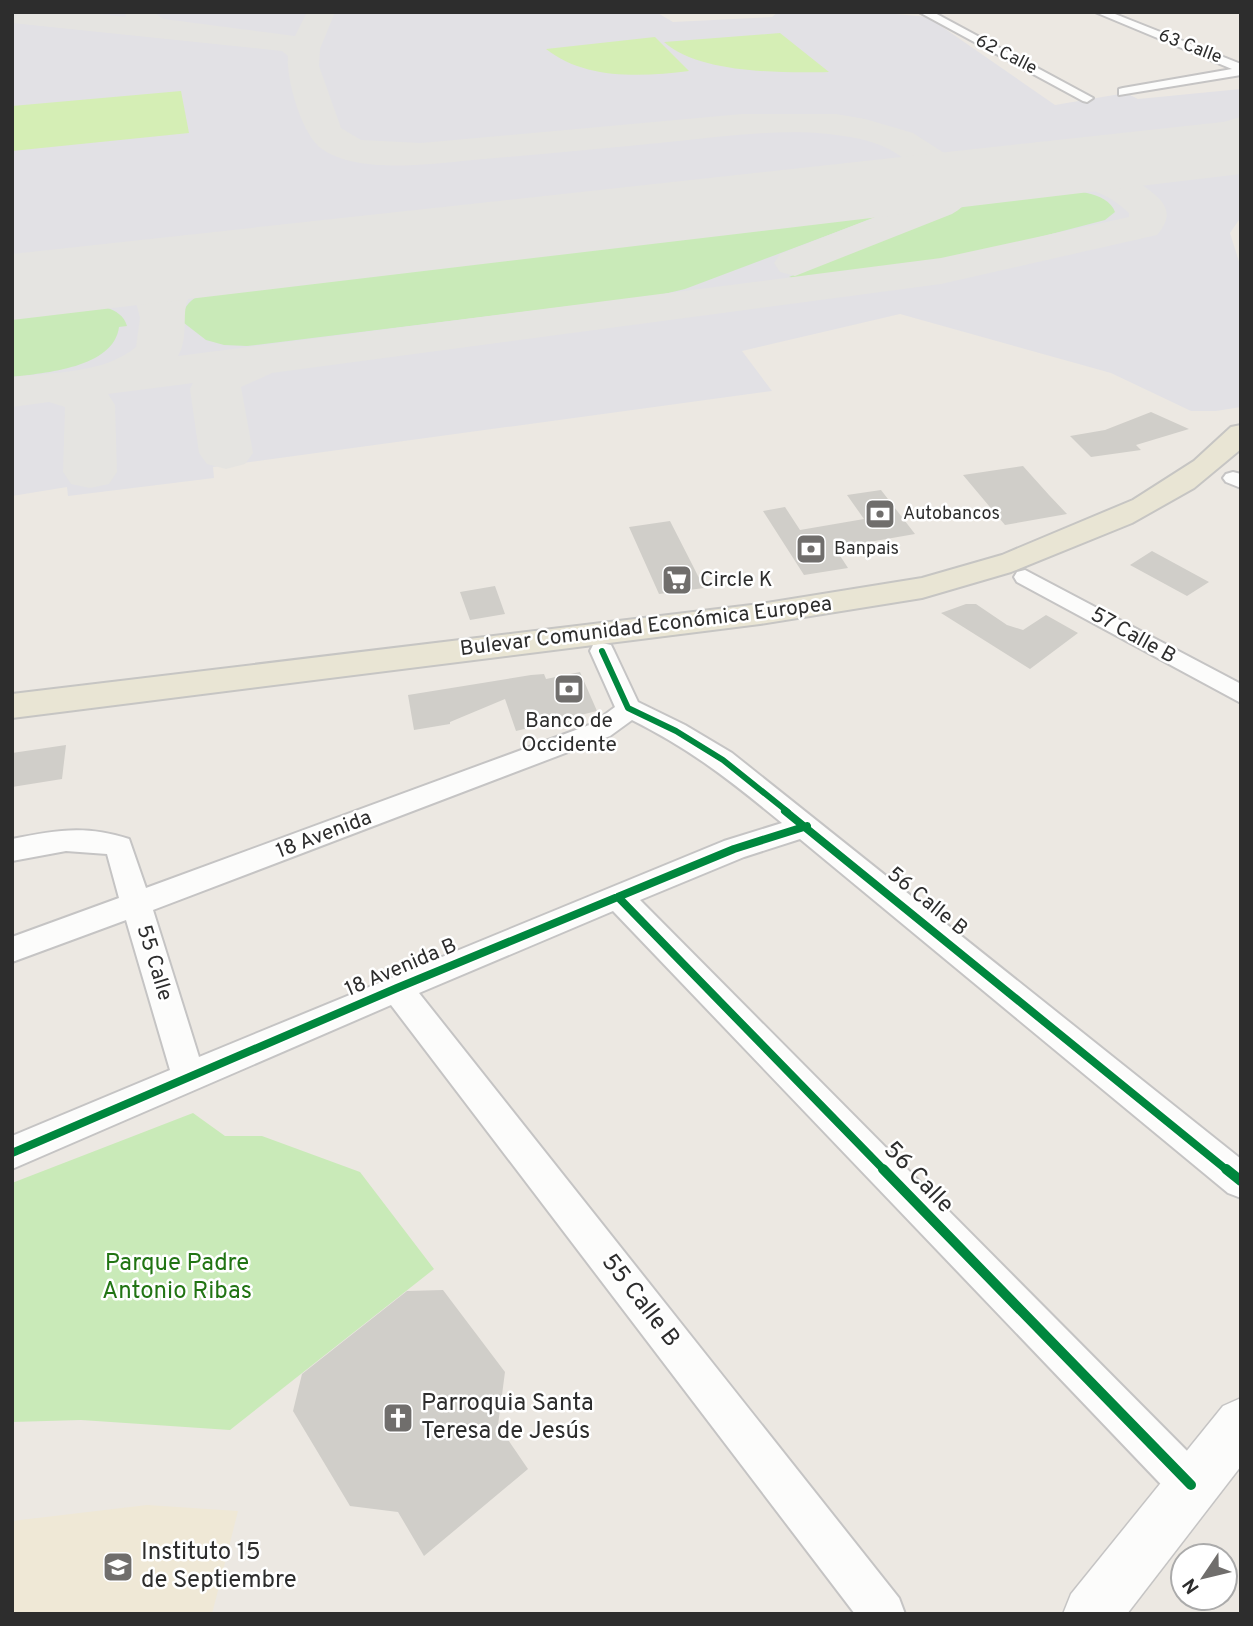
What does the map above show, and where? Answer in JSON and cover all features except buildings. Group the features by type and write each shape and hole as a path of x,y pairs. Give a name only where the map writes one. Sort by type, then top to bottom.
{"main road":[{"name":"Bulevar Comunidad Económica Europea","path":"12,706 760,614 881,596 960,578 1034,553 1153,501 1174,491 1216,459 1241,433"},
{"name":"Bulevar Comunidad Económica Europea","path":"12,726 848,619 928,605 1080,558 1146,528 1238,477"}],"street":[{"name":"62 Calle","path":"924,12 1087,98"},
{"name":"63 Calle","path":"1100,12 1241,69"},
{"path":"1123,92 1241,69"},
{"name":"57 Calle B","path":"1025,577 1241,695"},
{"path":"602,650 628,708"},
{"name":"56 Calle B","path":"628,708 676,731 723,760 1241,1181"},
{"name":"18 Avenida","path":"12,950 601,730 619,719 628,708"},
{"name":"18 Avenida B","path":"12,1153 397,988 734,849 807,826"},
{"name":"55 Calle","path":"12,850 68,839 101,839 119,847 189,1079"},
{"name":"56 Calle","path":"618,897 1191,1485"},
{"name":"55 Calle B","path":"397,988 883,1614"},
{"path":"1091,1614 1241,1424"}],"shaded area":[{"path":"12,12 656,12 673,22 772,17 778,12 874,12 928,17 1055,105 1126,93 1138,99 1241,89 1241,217 1230,233 1241,268 1241,407 1191,411 1111,373 900,314 742,351 772,391 213,467 214,478 68,496 67,487 12,496"},
{"name":"Instituto 15 de Septiembre","path":"147,1505 238,1511 212,1614 12,1614 12,1521"}],"green space":[{"path":"780,33 829,72 766,71 720,66 679,53 664,42"},
{"path":"655,37 689,71 614,74 578,66 546,49"},
{"path":"181,91 189,133 12,151 12,106"},
{"path":"1048,189 1096,195 1111,205 1115,212 1105,220 956,259 798,280 789,277 983,197"},
{"path":"891,208 895,210 685,289 660,295 247,346 224,345 206,340 184,323 184,314 192,300 209,291 236,284"},
{"path":"76,304 113,310 124,319 127,326 119,327 114,341 105,352 91,360 59,370 12,377 12,311"},
{"name":"Parque Padre Antonio Ribas","path":"193,1113 225,1136 262,1136 360,1172 434,1269 230,1430 81,1420 12,1422 12,1183"}],"taxiway":[{"path":"139,12 141,19 157,27 281,41 293,45 302,53"},
{"path":"321,12 305,49 303,66 323,128 335,142 346,147 385,154 421,154 742,125 806,123 865,129 892,137 924,155 951,180 949,200 938,206 795,263"},
{"path":"12,14 172,30"},
{"path":"1193,153 1241,127"},
{"path":"265,359 941,271 1143,226 1149,220 1149,213 1111,175 1124,162 1136,159"},
{"path":"1033,171 1089,175 1119,188"},
{"path":"162,305 175,287 220,264"},
{"path":"83,279 119,281 144,288 155,296 162,310 163,336 154,357 136,369 102,380"},
{"path":"102,380 265,359"},
{"path":"226,453 215,389 229,373 265,359"},
{"path":"12,392 102,380"},
{"path":"53,387 83,397 90,405 90,472"}],"runway":[{"path":"12,287 1241,147"}],"cycle path":[{"path":"602,651 628,708 676,731 723,760 1241,1181"},
{"path":"12,1153 397,988 734,849 807,826"},
{"path":"618,897 1191,1485"}],"place":[{"name":"Autobancos","path":"880,514"},
{"name":"Banpais","path":"811,549"},
{"name":"Circle K","path":"677,580"},
{"name":"Banco de Occidente","path":"569,689"},
{"name":"Parroquia Santa Teresa de Jesús","path":"398,1418"},
{"name":"Instituto 15 de Septiembre","path":"118,1567"}]}
